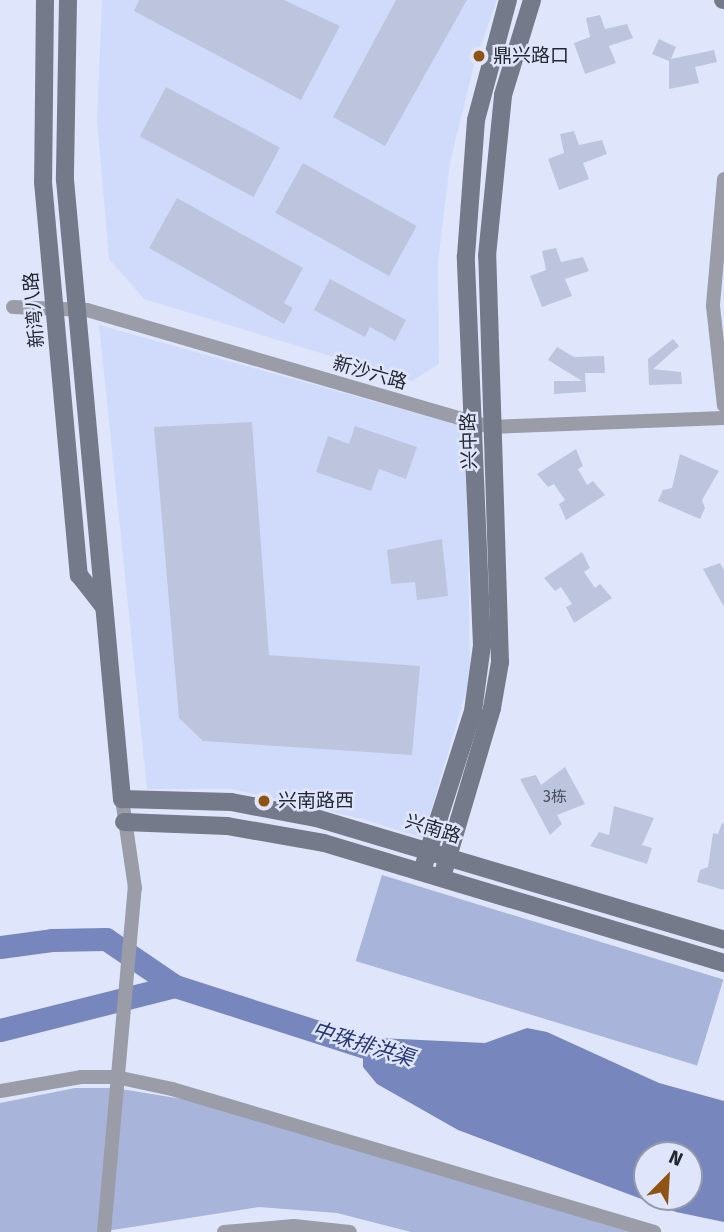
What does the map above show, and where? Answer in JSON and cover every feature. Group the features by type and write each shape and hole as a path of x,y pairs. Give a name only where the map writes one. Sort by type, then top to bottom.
{"street":[{"name":"新湾八路","path":"45,0 41,136 79,575 104,607"},
{"path":"68,0 63,135 124,822 135,888 104,1232"},
{"name":"兴中路","path":"422,871 473,711 482,645 466,256 473,149 481,90 508,0"},
{"name":"兴中路","path":"442,877 492,708 500,662 489,427 487,256 495,152 510,67 532,0"},
{"path":"724,179 713,306 724,405"},
{"name":"新沙六路","path":"13,307 77,309 489,427 724,418"},
{"name":"兴南路","path":"122,799 242,804 348,826 724,940"},
{"path":"124,822 260,831 356,851 724,963"},
{"path":"0,1091 81,1077 116,1077 172,1089 654,1232"},
{"path":"224,1232 294,1226 350,1232"}],"shaded area":[{"path":"102,0 497,0 474,65 450,163 438,263 439,364 412,381 144,299 109,259 97,120"},
{"path":"99,325 466,427 470,678 423,838 363,819 232,789 147,789"},
{"path":"382,875 723,979 697,1065 356,961"},
{"path":"527,1028 547,1032 659,1083 724,1101 724,1222 673,1211 703,1211 703,1141 633,1141 633,1196 458,1130 377,1084 363,1067 363,1046 379,1038 485,1043"},
{"path":"75,1088 115,1088 194,1101 630,1232 411,1232 337,1213 259,1207 100,1232 0,1232 0,1103"}],"building":[{"path":"139,0 284,0 340,26 301,100 134,11"},
{"path":"396,0 467,0 385,146 333,117"},
{"path":"600,15 605,29 627,24 633,38 609,46 616,63 585,74 574,43 590,37 586,18"},
{"path":"659,39 676,47 671,59 714,50 717,62 695,67 699,83 669,89 669,61 652,54"},
{"path":"166,87 280,148 254,197 140,136"},
{"path":"574,131 579,145 602,140 607,154 583,163 589,179 559,190 548,159 564,153 560,134"},
{"path":"303,163 417,226 389,276 275,213"},
{"path":"177,198 303,268 284,303 293,308 284,324 149,248"},
{"path":"556,248 561,262 583,257 589,271 565,279 572,296 542,307 530,276 546,270 542,251"},
{"path":"330,279 406,320 395,341 370,327 365,337 314,310"},
{"path":"673,339 679,346 653,369 681,372 682,384 649,385 648,359"},
{"path":"557,347 574,357 604,356 605,373 585,373 586,392 554,394 554,381 582,381 548,360"},
{"path":"252,422 269,655 420,666 412,755 203,741 179,718 154,427"},
{"path":"355,426 417,447 406,479 379,469 371,491 316,472 328,436 349,444"},
{"path":"576,449 583,466 578,469 587,485 593,481 605,495 566,520 559,504 565,500 554,484 548,487 537,474"},
{"path":"680,454 719,471 702,500 705,508 700,519 658,501 663,490 672,488"},
{"path":"442,539 448,596 417,600 415,582 391,584 387,550"},
{"path":"582,552 590,568 584,572 595,588 600,584 612,598 574,623 566,607 572,604 561,587 555,591 544,578"},
{"path":"720,563 724,570 724,607 703,569"},
{"path":"565,767 585,804 557,815 562,824 550,835 520,779 536,775 541,785"},
{"path":"614,806 654,818 642,845 652,848 647,864 590,846 599,832 609,835"},
{"path":"722,823 724,890 697,882 700,870 708,867 713,833 718,834"}],"waterway":[{"path":"0,947 52,940 106,939 175,986"},
{"name":"中珠排洪渠","path":"0,1030 175,986 390,1055"}],"place":[{"name":"鼎兴路口","path":"479,56"},
{"name":"兴南路西","path":"264,801"}]}
